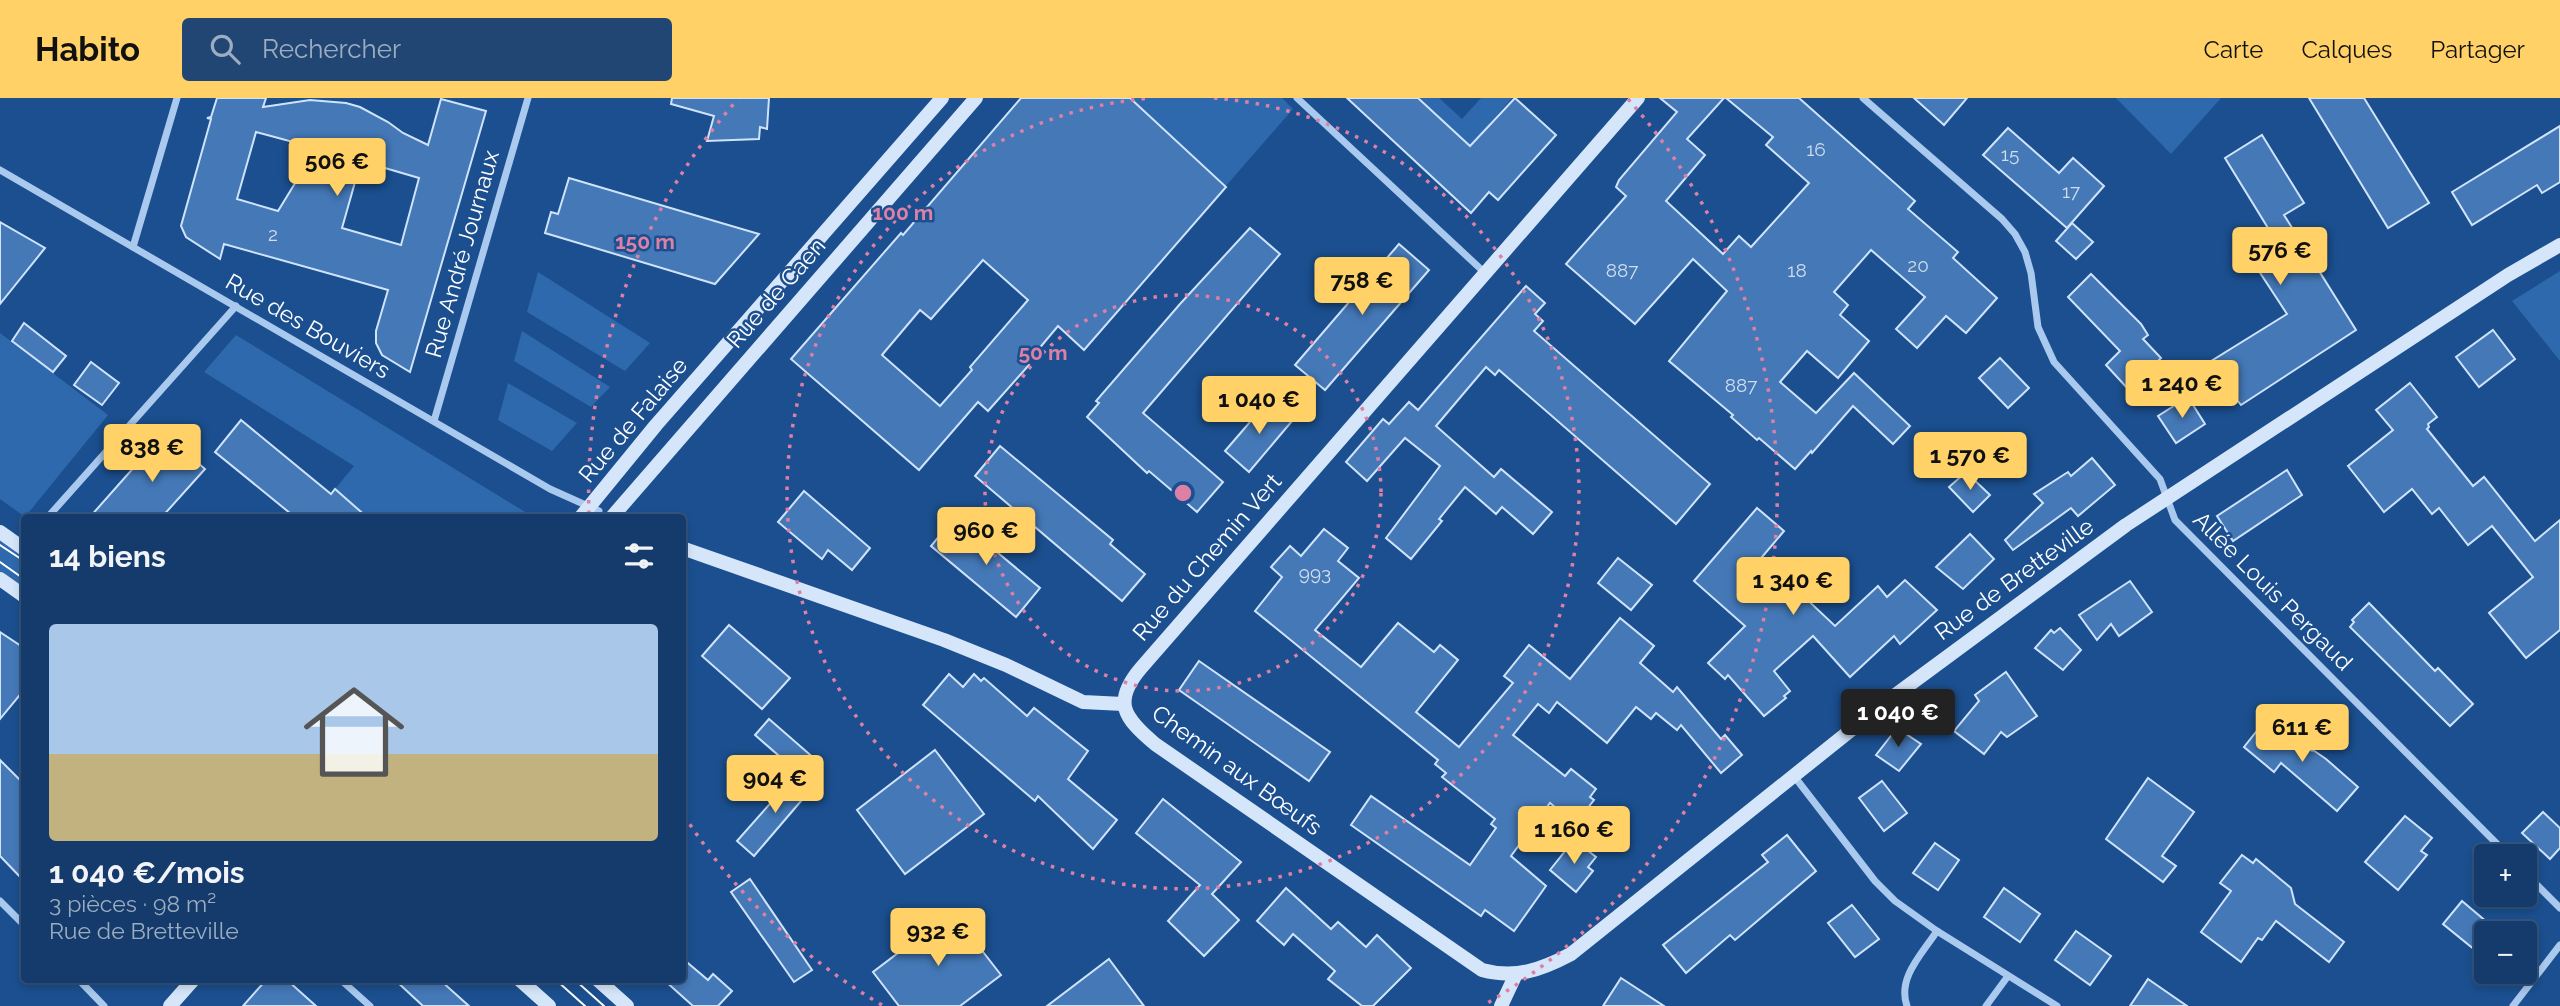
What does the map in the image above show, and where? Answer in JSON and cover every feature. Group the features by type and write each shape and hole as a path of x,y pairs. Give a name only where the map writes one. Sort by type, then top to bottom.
{"main road":[{"name":"Rue de Falaise","path":"601,514 672,407 942,98"},
{"name":"Rue de Caen","path":"601,514 976,98"},
{"name":"Rue du Chemin Vert","path":"1123,704 1127,687 1141,667 1638,98"},
{"name":"Rue de Bretteville","path":"1516,974 1547,967 1590,941 1886,702 2167,497 2508,275 2560,245"},
{"path":"0,532 21,545"},
{"name":"Chemin aux Bœufs","path":"686,549 944,640 1006,665 1083,702 1123,704 1131,721 1155,744 1482,970 1499,975 1516,974"},
{"path":"0,579 21,594"},
{"path":"1501,1006 1516,974"},
{"path":"170,1006 190,983"},
{"path":"523,983 549,1006"},
{"path":"601,983 627,1006"}],"street":[{"path":"133,247 177,98"},
{"name":"Rue André Journaux","path":"434,421 528,98"},
{"path":"1297,98 1485,273"},
{"name":"Allée Louis Pergaud","path":"1863,98 2002,219 2015,234 2025,252 2039,327 2054,362 2160,479 2175,520 2496,844"},
{"name":"Rue des Bouviers","path":"0,170 550,489 598,514"},
{"path":"51,514 236,306"},
{"path":"1793,776 1875,881 1895,901 1937,931 2057,1006"},
{"path":"2537,885 2560,908"},
{"path":"0,901 21,922"},
{"path":"1907,1006 1903,994 1905,981 1937,931"},
{"path":"2513,1006 2560,945"},
{"path":"1986,1006 2008,975"},
{"path":"82,983 104,1006"},
{"path":"344,983 370,1006"}],"shaded area":[{"path":"1130,98 1282,98 1293,109 1225,187"},
{"path":"1418,98 1439,98 1462,119 1481,98 1512,98 1470,146"},
{"path":"2116,98 2221,98 2171,154"},
{"path":"2560,271 2560,361 2512,301"},
{"path":"538,272 650,343 625,371 527,312"},
{"path":"522,331 610,387 591,407 514,361"},
{"path":"0,333 108,415 27,514 21,514 0,499"},
{"path":"236,335 528,514 364,514 335,489 354,466 204,372"},
{"path":"508,383 577,423 552,451 498,420"},
{"path":"0,540 21,553 21,586 0,572"}],"building":[{"path":"217,98 266,98 263,107 310,100 346,103 360,107 428,145 441,99 486,111 410,372 382,355 376,343 376,331 388,290 224,244 220,259 186,237 181,226 211,119 207,118 211,117","holes":["256,132 297,143 297,180 278,211 237,199","361,161 419,178 401,245 342,228"]},
{"path":"672,98 769,98 767,129 760,127 759,139 707,141 714,116 671,104"},
{"path":"1021,98 1130,98 1226,187 1084,350 1058,326 1027,363 1029,365 988,411 978,402 919,470 791,359 901,233 903,235","holes":["983,260 1028,300 940,406 882,355 920,310 931,319"]},
{"path":"1347,98 1418,98 1470,146 1515,98 1556,135 1498,200 1489,192 1471,213"},
{"path":"1660,98 1724,98 1687,139 1705,155 1666,201 1723,254 1739,236 1751,247 1809,183 1766,145 1773,137 1726,98 1799,98 1915,201 1908,209 1958,252 1953,258 1997,298 1966,333 1946,316 1917,348 1896,329 1925,297 1871,250 1834,292 1848,305 1840,315 1869,341 1838,378 1807,351 1780,382 1816,413 1854,373 1910,426 1893,444 1853,406 1795,469 1759,438 1757,440 1731,417 1733,415 1669,361 1727,291 1693,259 1635,324 1566,264 1626,196 1616,187 1619,180 1677,112"},
{"path":"1914,98 1967,98 1944,125"},
{"path":"2309,98 2364,98 2429,203 2388,228"},
{"path":"2560,126 2560,182 2542,193 2537,185 2472,225 2452,192"},
{"path":"2008,128 2059,173 2073,158 2104,186 2067,228 1983,155"},
{"path":"2262,135 2304,203 2284,215 2356,330 2241,405 2208,363 2287,314 2253,262 2279,246 2225,158"},
{"path":"569,178 759,234 715,284 545,233 551,212 558,214"},
{"path":"0,222 45,248 0,304"},
{"path":"2072,223 2093,242 2076,259 2056,241"},
{"path":"1250,228 1280,254 1143,413 1223,482 1197,512 1149,471 1147,473 1087,417 1099,403 1096,401"},
{"path":"1399,244 1429,270 1325,390 1295,365"},
{"path":"2091,274 2141,324 2148,335 2143,339 2161,358 2129,390 2106,365 2120,351 2068,297"},
{"path":"1526,286 1545,303 1535,314 1543,321 1534,331 1710,484 1676,524 1499,370 1495,375 1486,367 1436,426 1494,477 1501,469 1552,512 1533,534 1502,507 1496,514 1465,487 1411,559 1386,538 1440,466 1405,438 1367,481 1346,462 1383,419 1389,424 1409,402 1418,410"},
{"path":"24,323 66,356 53,372 12,341"},
{"path":"2493,330 2515,359 2479,387 2456,357"},
{"path":"2000,358 2029,388 2008,408 1979,378"},
{"path":"91,362 119,383 102,405 74,385"},
{"path":"2410,383 2437,417 2428,424 2427,429 2473,486 2484,477 2535,541 2560,520 2560,630 2526,658 2489,613 2533,577 2492,526 2468,545 2439,508 2432,514 2412,489 2384,512 2348,466 2393,430 2376,410"},
{"path":"2188,397 2205,424 2176,443 2158,416"},
{"path":"1269,400 1292,421 1249,472 1225,451"},
{"path":"241,420 331,494 335,489 363,514 291,514 215,452"},
{"path":"167,436 205,469 165,514 93,514 152,447 154,450"},
{"path":"1000,446 1113,540 1110,544 1145,574 1122,601 975,476"},
{"path":"2092,458 2115,485 2078,516 2071,508 2013,550 2005,540 2043,503 2034,494 2068,472 2071,476"},
{"path":"2287,470 2302,495 2233,541 2217,516"},
{"path":"1966,472 1990,495 1973,512 1949,487"},
{"path":"804,491 870,548 852,570 828,550 822,559 778,522"},
{"path":"1757,508 1784,531 1762,557 1835,626 1878,586 1887,597 1905,580 1937,610 1900,644 1894,636 1850,677 1813,636 1774,671 1790,691 1784,696 1786,698 1764,716 1728,675 1725,679 1708,663 1745,626 1694,581"},
{"path":"955,517 1040,588 1016,617 931,546"},
{"path":"1324,529 1348,548 1338,561 1359,578 1315,630 1361,667 1398,623 1434,652 1440,645 1458,660 1416,712 1459,747 1513,683 1504,676 1529,645 1570,679 1620,618 1654,646 1640,663 1673,692 1677,687 1721,739 1725,735 1742,755 1721,773 1681,725 1677,730 1656,713 1651,719 1636,707 1607,743 1557,702 1549,713 1538,704 1513,735 1565,776 1571,769 1596,789 1590,797 1594,800 1575,824 1550,803 1511,856 1546,886 1514,931 1485,910 1481,916 1351,825 1371,796 1470,865 1496,828 1491,824 1495,819 1442,777 1446,773 1435,764 1438,760 1255,611 1282,577 1271,567 1290,546 1301,556"},
{"path":"1970,534 1994,559 1963,589 1936,567"},
{"path":"1618,558 1652,585 1631,610 1598,583"},
{"path":"2130,581 2152,612 2119,636 2111,624 2097,640 2079,615"},
{"path":"2369,603 2435,671 2438,668 2473,704 2450,726 2350,627 2354,622 2352,620"},
{"path":"729,625 790,678 762,709 702,656"},
{"path":"2060,628 2081,650 2063,670 2035,648 2051,630 2054,633"},
{"path":"0,632 21,646 21,694 0,719"},
{"path":"1199,661 1330,752 1309,781 1179,690"},
{"path":"2006,672 2037,716 2007,737 2001,732 1984,754 1954,731 1979,701 1975,695"},
{"path":"949,674 963,687 974,674 981,681 984,678 1027,716 1034,708 1088,751 1068,779 1117,820 1093,849 1038,796 1035,801 923,705"},
{"path":"769,719 815,759 801,775 755,735"},
{"path":"2264,722 2282,737 2287,730 2358,787 2337,811 2281,763 2274,772 2244,747"},
{"path":"1897,728 1921,744 1899,771 1876,755"},
{"path":"935,750 984,814 905,874 857,810"},
{"path":"0,760 21,781 21,878 0,856"},
{"path":"797,773 813,787 754,856 737,841"},
{"path":"2148,778 2194,812 2162,856 2176,866 2163,882 2106,839"},
{"path":"1882,781 1907,813 1884,831 1859,798"},
{"path":"1163,799 1241,862 1212,894 1239,920 1204,956 1168,921 1200,885 1136,833"},
{"path":"2543,812 2560,828 2560,848 2550,859 2537,844 2522,833"},
{"path":"2405,816 2432,838 2421,851 2427,855 2398,890 2365,862"},
{"path":"1787,835 1816,871 1735,940 1730,935 1686,973 1663,945 1768,862 1762,855"},
{"path":"1574,840 1596,857 1588,867 1593,871 1576,892 1550,870"},
{"path":"1935,843 1959,860 1938,890 1913,873"},
{"path":"2242,855 2253,863 2256,859 2291,888 2295,904 2344,942 2329,962 2276,921 2262,940 2258,938 2241,962 2201,932 2231,891 2220,883"},
{"path":"750,879 812,970 794,982 731,892"},
{"path":"1286,888 1331,929 1338,922 1366,947 1377,935 1411,968 1373,1006 1362,1006 1328,979 1335,971 1293,934 1284,945 1257,921"},
{"path":"2004,888 2040,914 2020,942 1984,917"},
{"path":"2462,901 2486,921 2474,921 2474,949 2443,924"},
{"path":"1852,905 1879,939 1855,957 1828,923"},
{"path":"952,912 1001,975 960,1006 899,1006 873,972"},
{"path":"2076,931 2111,956 2090,985 2055,960"},
{"path":"1109,959 1144,1006 1047,1006"},
{"path":"686,961 708,980 713,974 732,991 718,1006 693,1006 667,983 686,983"},
{"path":"1621,978 1664,1006 1603,1006"},
{"path":"2148,979 2187,1006 2130,1006"},
{"path":"263,983 290,983 316,1006 243,1006"},
{"path":"398,983 443,983 469,1006 423,1006"}],"tram line":[{"path":"0,545 21,559"},
{"path":"0,562 21,577"},
{"path":"559,983 585,1006"},
{"path":"578,983 604,1006"}]}
